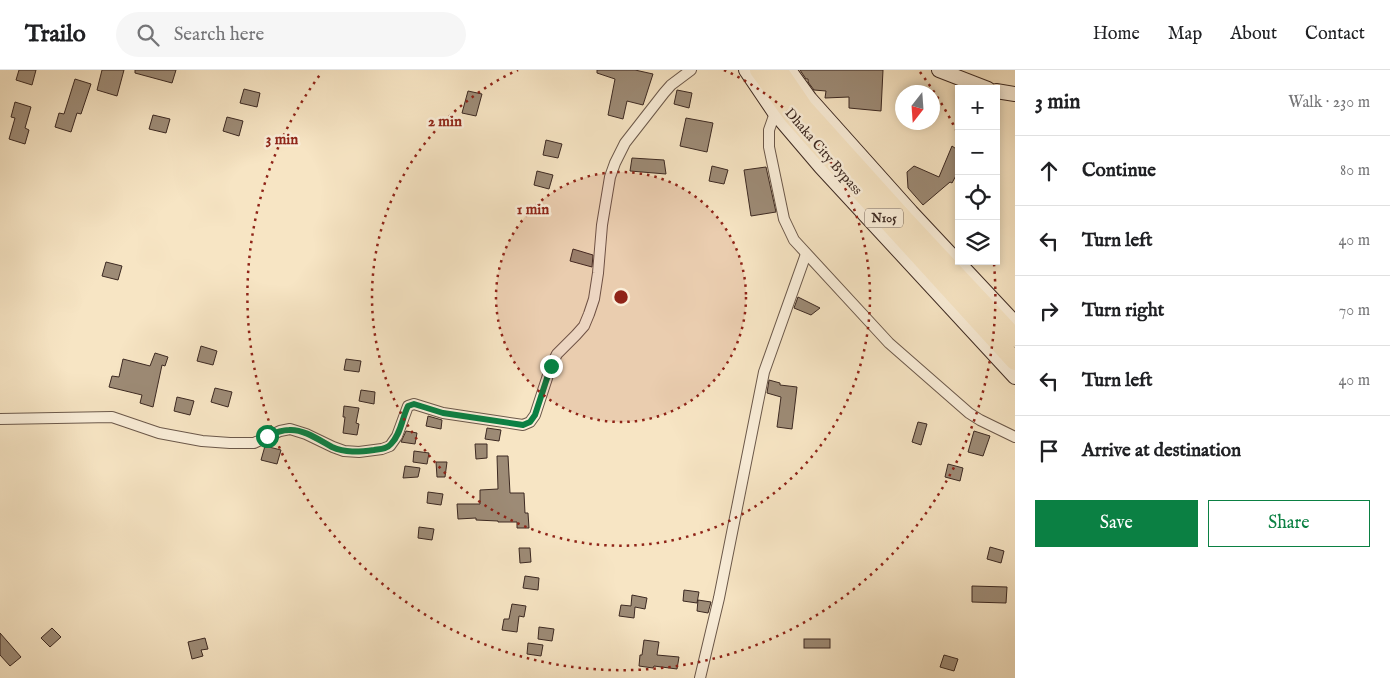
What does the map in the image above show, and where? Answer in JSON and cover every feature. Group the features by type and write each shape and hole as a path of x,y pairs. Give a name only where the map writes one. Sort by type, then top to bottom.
{"highway":[{"name":"Dhaka City Bypass","path":"759,70 792,115 828,157 1015,361"},
{"name":"Dhaka City Bypass","path":"778,70 804,108 1015,338"}],"main road":[{"path":"746,70 775,112 821,167 1015,377"},
{"path":"789,70 810,99 904,205 1015,322"},
{"path":"939,70 978,85"},
{"path":"1000,92 1015,94"}],"street":[{"path":"0,419 112,417 159,433 202,441 230,443 254,443 280,431 290,429 344,451 359,452 390,446 397,436 408,406 414,404 443,413 523,425 530,422 535,415 551,366 557,354 584,326 594,299 602,225 610,177 615,163 625,143 671,84 691,70"},
{"path":"775,112 768,139 784,219 794,240 863,317 910,362 970,413 1015,437"},
{"path":"700,678 719,598 764,372 806,254"}],"building":[{"path":"19,70 36,70 32,85 16,80"},
{"path":"102,70 124,70 117,96 97,90"},
{"path":"135,70 176,70 172,83 135,73"},
{"path":"597,70 635,70 653,74 643,105 627,101 623,119 608,115 615,79 597,73"},
{"path":"800,70 883,70 881,111 849,108 849,97 825,98 826,91 814,90"},
{"path":"75,79 91,84 81,114 77,113 71,132 55,127 59,113 64,114"},
{"path":"244,89 260,93 257,107 240,103"},
{"path":"677,90 692,93 689,108 674,104"},
{"path":"468,91 482,94 476,116 462,113"},
{"path":"15,102 31,107 25,128 29,130 25,144 9,139 15,118 11,117"},
{"path":"153,115 170,119 166,133 149,129"},
{"path":"227,117 243,121 239,136 223,131"},
{"path":"686,118 713,123 707,152 680,146"},
{"path":"546,140 562,144 558,158 543,155"},
{"path":"952,146 955,148 955,177 952,183 950,182 923,205 908,188 907,172 914,166 939,177"},
{"path":"632,158 664,160 666,174 630,171"},
{"path":"712,166 728,170 724,184 709,181"},
{"path":"766,167 776,212 751,216 744,170"},
{"path":"537,171 553,175 549,189 534,185"},
{"path":"573,249 593,255 592,267 570,261"},
{"path":"106,262 122,266 118,280 102,276"},
{"path":"798,297 820,308 811,315 794,308"},
{"path":"201,346 217,351 213,365 197,361"},
{"path":"155,353 168,357 165,366 162,365 153,407 140,403 142,395 109,387 112,376 119,377 123,359 150,366"},
{"path":"346,359 361,361 359,372 344,370"},
{"path":"769,380 780,383 780,385 797,387 792,429 777,427 781,397 767,393"},
{"path":"215,388 232,392 228,407 211,402"},
{"path":"361,390 375,392 374,404 359,401"},
{"path":"177,397 194,401 190,415 174,411"},
{"path":"344,406 359,408 356,423 359,424 357,435 343,433"},
{"path":"428,416 442,420 441,429 426,426"},
{"path":"918,422 927,424 921,445 912,442"},
{"path":"487,428 501,430 499,441 485,439"},
{"path":"406,431 417,433 415,444 401,442"},
{"path":"974,431 990,436 983,456 968,452"},
{"path":"475,444 487,444 487,458 476,459"},
{"path":"265,446 281,450 277,464 261,460"},
{"path":"414,451 429,453 427,464 413,462"},
{"path":"497,456 508,456 510,493 524,493 525,513 528,513 529,528 517,528 517,522 476,520 476,518 458,519 457,504 480,504 480,490 498,489"},
{"path":"436,462 447,462 445,477 437,477"},
{"path":"948,464 963,468 960,481 945,477"},
{"path":"405,466 420,468 418,477 403,478"},
{"path":"428,492 443,494 441,505 427,503"},
{"path":"419,527 434,529 432,540 418,538"},
{"path":"990,547 1004,551 1001,563 987,559"},
{"path":"519,548 530,548 531,562 520,563"},
{"path":"525,576 539,578 538,590 523,588"},
{"path":"972,586 1007,587 1006,603 972,602"},
{"path":"684,590 699,592 697,603 683,601"},
{"path":"632,595 647,598 645,609 635,607 634,618 619,616 621,605 631,606"},
{"path":"698,600 711,602 708,613 697,611"},
{"path":"512,604 526,606 524,617 519,616 517,632 502,630 504,619 509,619"},
{"path":"539,627 554,629 552,641 538,639"},
{"path":"52,628 61,637 50,647 41,638"},
{"path":"0,633 21,657 10,666 0,655"},
{"path":"205,638 208,649 201,650 203,656 192,659 188,642"},
{"path":"804,639 830,639 830,648 804,648"},
{"path":"644,640 659,642 657,655 679,657 677,669 639,666"},
{"path":"528,643 543,645 541,656 527,654"},
{"path":"944,655 958,659 954,671 940,667"}],"route":[{"path":"267,436 290,429 344,451 359,452 382,449 390,446 397,436 408,406 414,404 443,413 523,425 530,422 535,415 551,366"}]}
